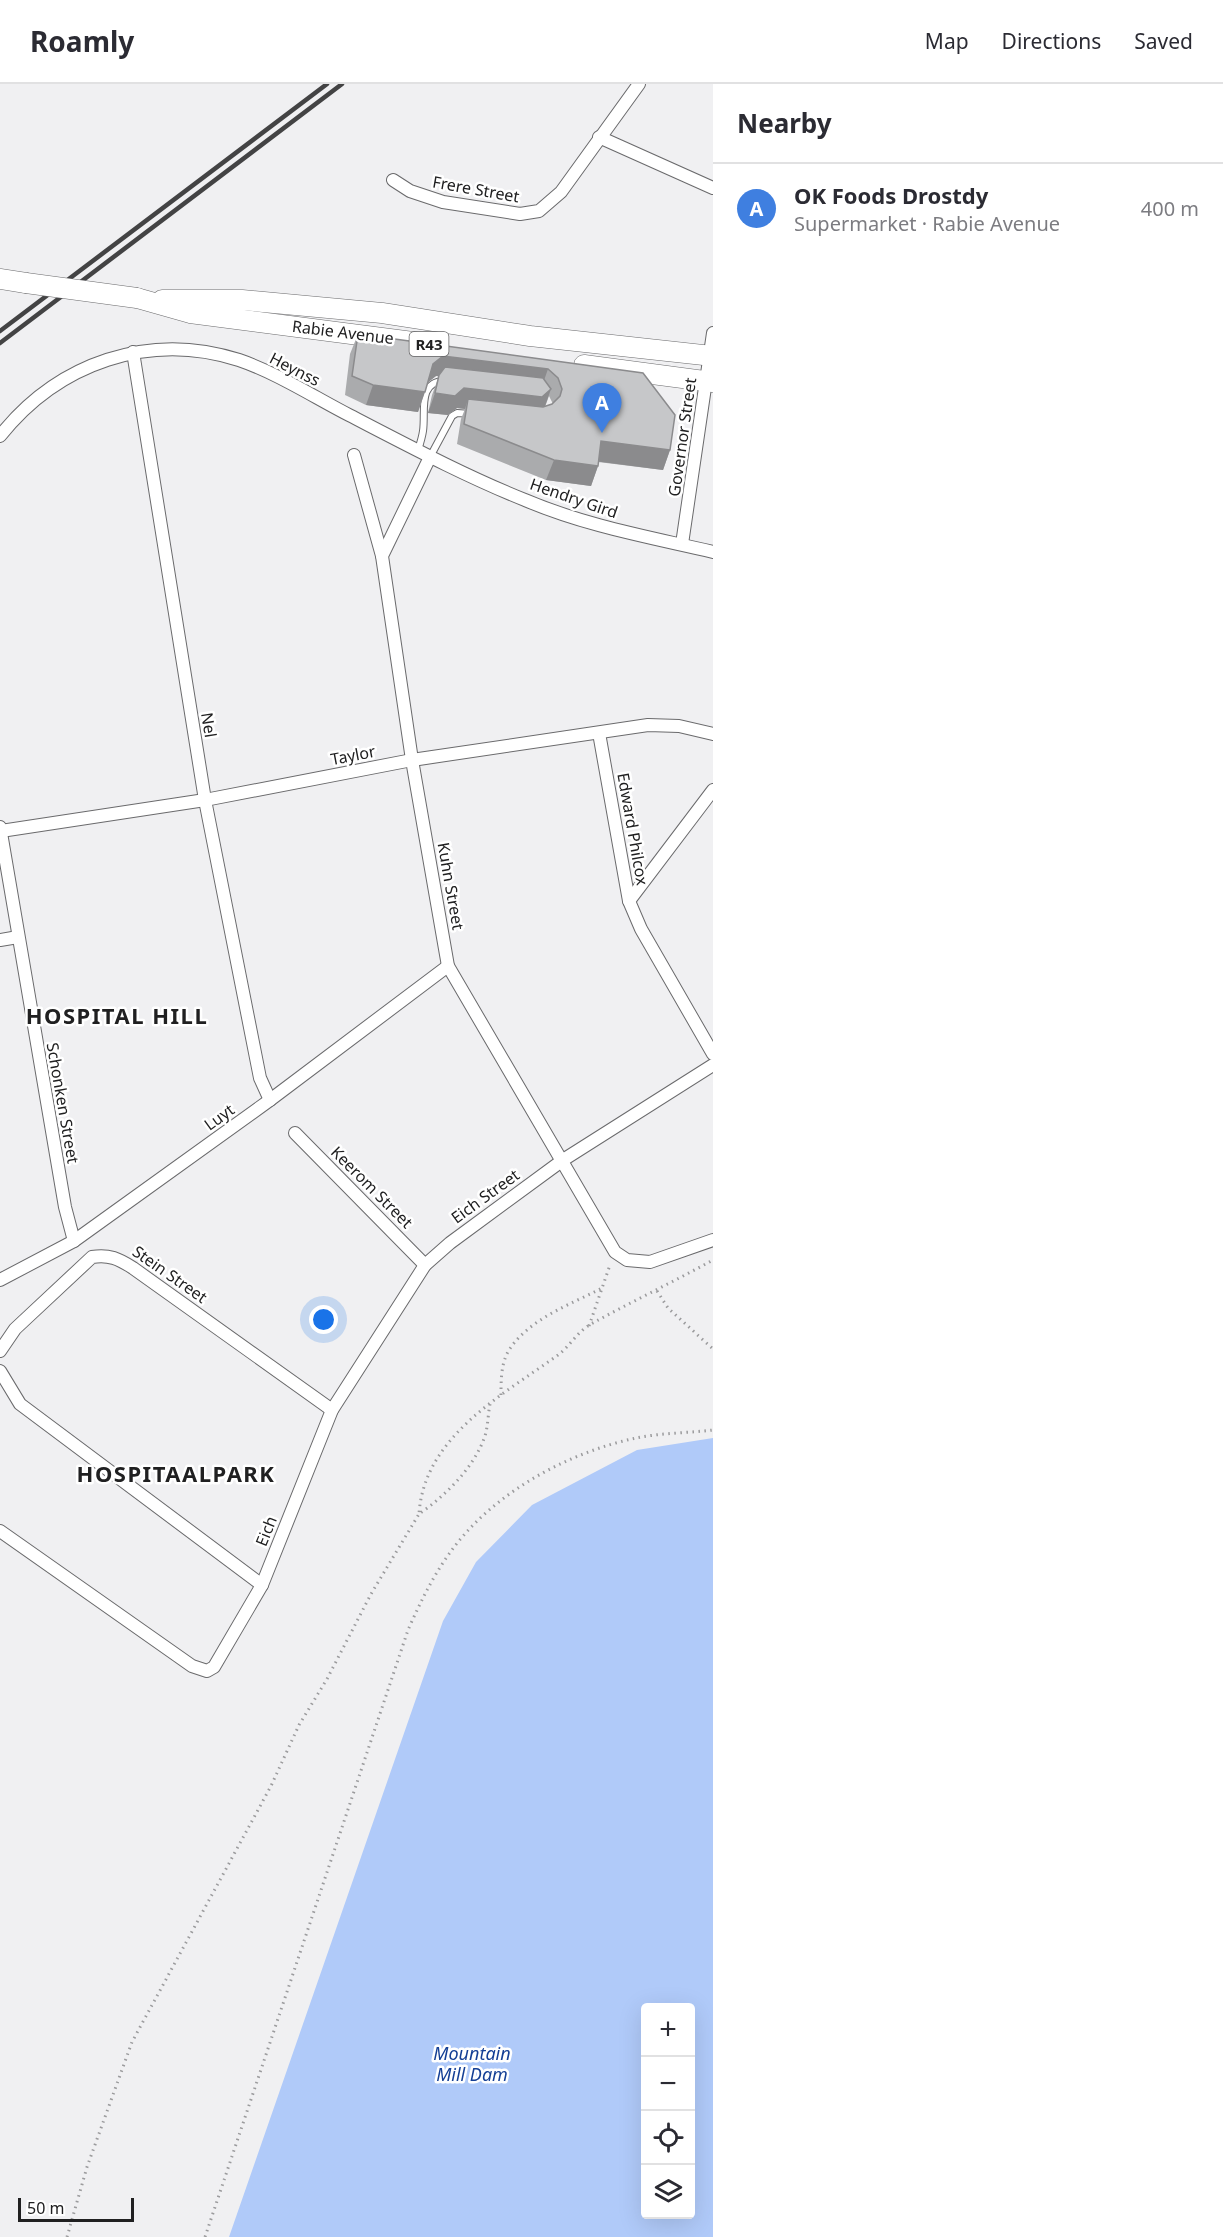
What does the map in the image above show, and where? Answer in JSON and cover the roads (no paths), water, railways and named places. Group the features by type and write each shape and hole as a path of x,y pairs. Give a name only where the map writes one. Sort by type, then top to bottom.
{"main road":[{"name":"Rabie Avenue","path":"0,279 145,299 177,298 301,305 711,356"},
{"name":"Rabie Avenue","path":"145,299 190,313 454,347"},
{"path":"569,363 710,381"}],"street":[{"name":"Frere Street","path":"393,180 410,191 443,202 520,214 539,211 561,192 639,84"},
{"path":"599,137 713,188"},
{"name":"Governor Street","path":"682,544 710,381 713,333"},
{"name":"Heynss","path":"0,436 12,420 49,388 93,364 133,352 174,349 238,360 430,457"},
{"name":"Nel","path":"133,352 205,800 260,1078 270,1100"},
{"name":"Kuhn Street","path":"354,455 382,556 412,760 448,966 615,1252 636,1263 650,1262 713,1240"},
{"path":"382,556 430,457"},
{"name":"Hendry Gird","path":"430,457 525,501 594,525 713,552"},
{"name":"Taylor","path":"0,829 205,800 412,760 648,725 679,726 713,734"},
{"name":"Edward Philcox","path":"599,733 629,901 641,929 713,1054"},
{"path":"629,901 713,790"},
{"name":"Schonken Street","path":"0,829 65,1207 74,1241"},
{"path":"0,940 18,937"},
{"name":"Luyt","path":"0,1280 74,1241 270,1100 448,966"},
{"name":"Eich Street","path":"332,1410 425,1265 450,1243 563,1160 713,1065"},
{"name":"Keerom Street","path":"295,1133 425,1265"},
{"name":"Stein Street","path":"0,1351 15,1329 92,1257 105,1255 118,1258 133,1268 332,1410"},
{"path":"0,1371 21,1404 262,1585"},
{"name":"Eich","path":"0,1532 192,1666 207,1671 220,1660 262,1585 332,1410"}],"lane":[{"path":"418,450 423,432 424,393 428,386 436,381 449,381"},
{"path":"430,457 452,416 457,413 476,414"}],"water":[{"name":"Mountain Mill Dam","path":"713,1438 713,2237 229,2237 443,1621 476,1562 532,1505 637,1450"}],"railway":[{"path":"0,331 327,84"},
{"path":"0,343 342,84"}],"place":[{"name":"OK Foods Drostdy","path":"602,433"}],"district":[{"name":"HOSPITAL HILL","path":"117,1015"},
{"name":"HOSPITAALPARK","path":"176,1473"}]}
